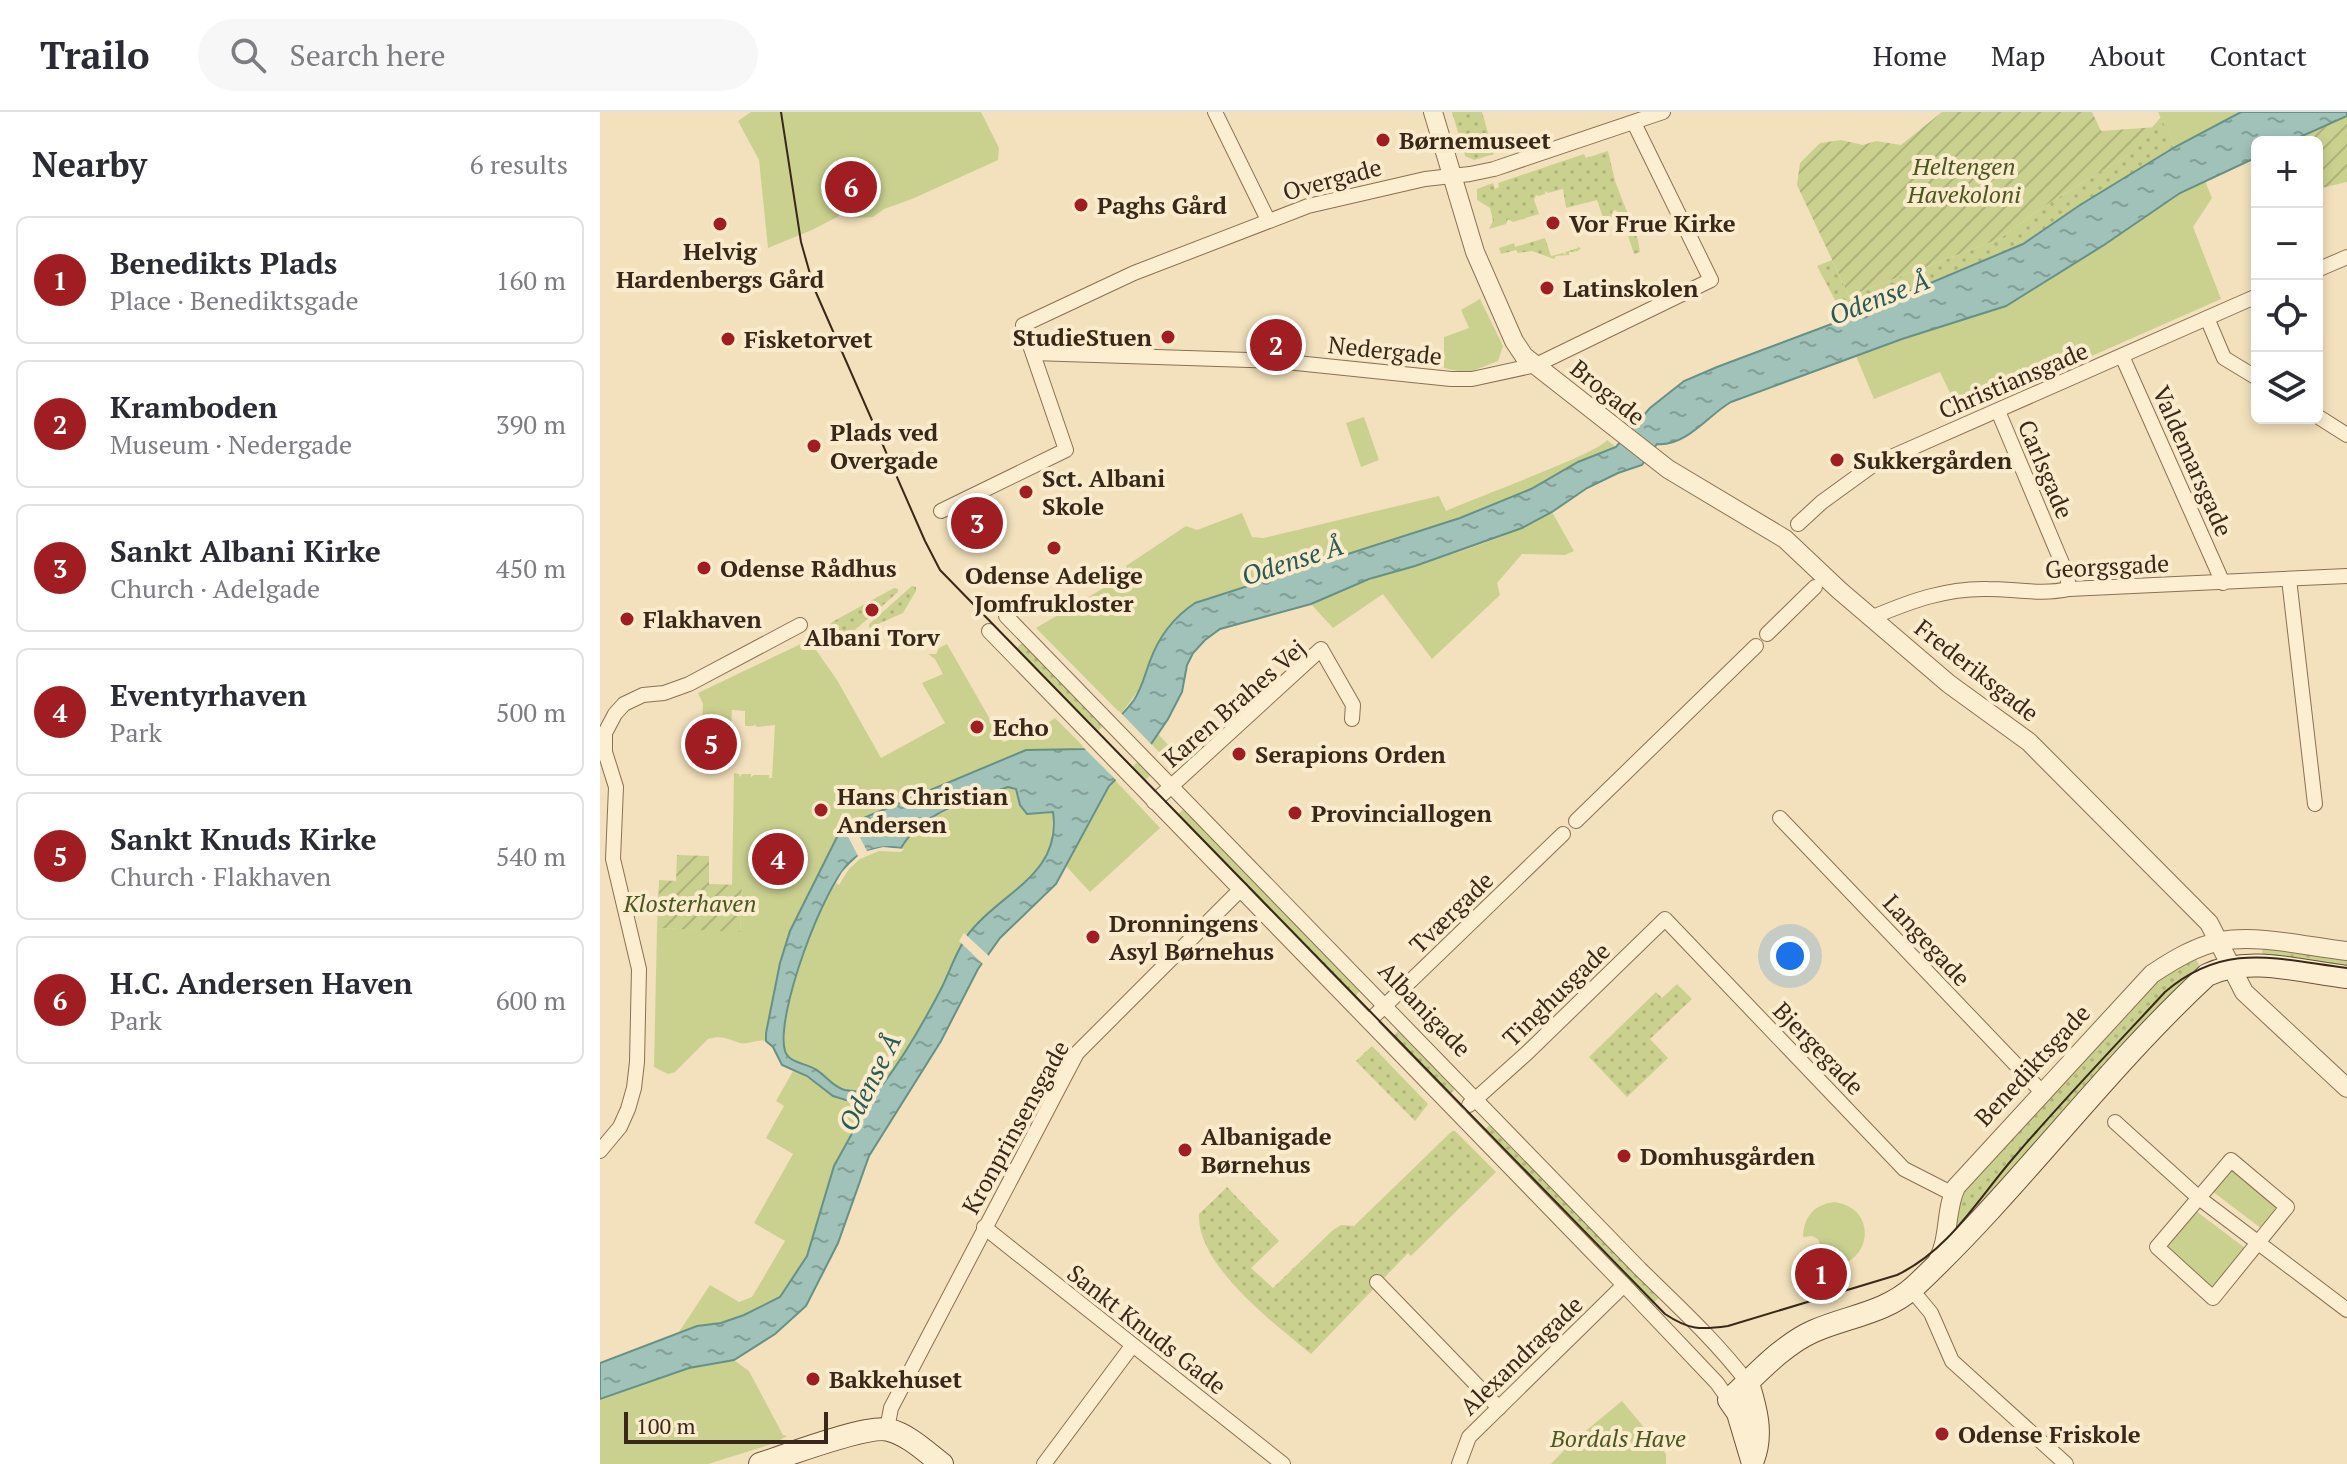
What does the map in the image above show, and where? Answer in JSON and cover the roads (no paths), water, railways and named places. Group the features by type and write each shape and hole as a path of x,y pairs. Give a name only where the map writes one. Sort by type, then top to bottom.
{"main road":[{"path":"1729,1400 1795,1340 1815,1330 1877,1311 1911,1289 1955,1248 2089,1098 2207,975 2231,967 2258,966 2347,977"},
{"name":"Albanigade","path":"1748,1383 1758,1428 1757,1448 1752,1462"},
{"name":"Albanigade","path":"1729,1400 1738,1413 1752,1462"},
{"path":"760,1464 865,1431 887,1429 911,1441 942,1464"}],"street":[{"path":"1215,112 1268,220"},
{"name":"Brogade","path":"1433,112 1475,252 1514,341 1536,365 1651,457"},
{"name":"Overgade","path":"1033,353 1023,325 1134,273 1268,220 1341,197 1425,179 1494,169 1663,112"},
{"name":"Nedergade","path":"1033,353 1277,361 1451,379 1472,379 1536,365 1711,280 1634,123"},
{"path":"2323,267 2347,257"},
{"name":"Christiansgade","path":"1798,524 1873,465 2251,299"},
{"path":"2207,318 2224,358 2251,374"},
{"path":"941,511 1066,450 1033,353"},
{"name":"Valdemarsgade","path":"2122,356 2223,583"},
{"name":"Carlsgade","path":"1998,411 2067,575 2069,589"},
{"path":"2323,420 2347,435"},
{"name":"Frederiksgade","path":"1651,457 1687,482 1778,534 1949,684 2029,742 2209,923 2244,992 2347,1088"},
{"name":"Georgsgade","path":"1870,615 1952,590 2051,593 2069,589 2347,576"},
{"path":"2289,579 2315,804"},
{"path":"1767,634 1815,587"},
{"name":"Albanigade","path":"1006,616 1704,1331 1748,1383"},
{"path":"600,1151 620,1127 628,1109 638,1050 639,969 613,859 616,799 604,740 611,719 619,708 643,695 664,693 689,684 800,625"},
{"name":"Albanigade","path":"989,631 1624,1285 1717,1383 1729,1400"},
{"path":"1576,821 1756,646"},
{"name":"Karen Brahes Vej","path":"1154,802 1321,649 1353,705 1352,719"},
{"name":"Langegade","path":"1780,818 2042,1092"},
{"name":"Tværgade","path":"1369,1021 1563,834"},
{"name":"Kronprinsensgade","path":"887,1429 891,1408 1077,1053 1241,889"},
{"name":"Tinghusgade","path":"1460,1116 1474,1098 1527,1053 1665,919"},
{"name":"Bjergegade","path":"1665,919 1904,1169 1953,1194"},
{"path":"2219,941 2250,940 2347,951"},
{"name":"Benediktsgade","path":"1953,1194 1956,1187 2152,974 2176,958 2219,941"},
{"name":"Tinghusgade","path":"1448,1103 1474,1098"},
{"path":"2115,1122 2199,1198 2347,1310"},
{"path":"2231,1160 2287,1207 2213,1298 2157,1247 2199,1198 2231,1160"},
{"path":"1935,1266 1946,1242 1953,1194"},
{"name":"Sankt Knuds Gade","path":"984,1227 1283,1464"},
{"path":"1377,1282 1499,1408"},
{"name":"Alexandragade","path":"1459,1464 1469,1437 1624,1285"},
{"path":"1911,1289 1931,1313 1952,1361 2066,1464"},
{"path":"1044,1464 1132,1346"}],"water":[{"path":"2241,112 2347,112 2347,116 2302,136 2251,136 2251,160 2180,193 2006,306 1902,339 1731,402 1678,441 1657,444 1642,465 1587,488 1522,528 1369,579 1311,604 1220,629 1205,640 1187,665 1182,692 1168,719 1151,744 1109,786 1056,884 1000,938 978,969 941,1041 869,1156 838,1243 806,1306 775,1334 734,1360 689,1368 600,1399 600,1363 697,1326 721,1323 744,1315 780,1297 807,1256 834,1166 859,1121 861,1109 855,1103 833,1096 807,1076 782,1065 773,1047 766,1041 766,1033 780,963 790,931 842,827 1026,750 1086,749 1134,700 1163,635 1180,614 1195,603 1460,518 1531,489 1578,462 1616,447 1650,408 1684,381 1845,319 2023,244 2175,147","holes":["1008,787 1016,789 1020,805 1027,814 1053,812 1053,834 1048,852 1026,881 965,938 921,1026 881,1087 876,1092 845,1090 815,1069 790,1058 785,1051 784,1034 794,982 827,897 850,862 874,849 901,848 910,835 934,816"]}],"tram line":[{"path":"781,112 801,242 814,288 940,570 1673,1319 1695,1328 1728,1326 1897,1275 1916,1264 1933,1252 1962,1222 2034,1134 2165,992 2187,976 2209,965 2252,958 2347,968"}],"place":[{"name":"Børnemuseet","path":"1383,140"},
{"name":"H.C. Andersen Haven","path":"851,187"},
{"name":"Paghs Gård","path":"1081,205"},
{"name":"Vor Frue Kirke","path":"1553,223"},
{"name":"Helvig Hardenbergs Gård","path":"720,224"},
{"name":"Latinskolen","path":"1547,288"},
{"name":"StudieStuen","path":"1168,337"},
{"name":"Fisketorvet","path":"728,339"},
{"name":"Kramboden","path":"1276,345"},
{"name":"Plads ved Overgade","path":"814,446"},
{"name":"Sukkergården","path":"1837,460"},
{"name":"Sct. Albani Skole","path":"1026,492"},
{"name":"Sankt Albani Kirke","path":"977,523"},
{"name":"Odense Adelige Jomfrukloster","path":"1054,548"},
{"name":"Odense Rådhus","path":"704,568"},
{"name":"Albani Torv","path":"872,610"},
{"name":"Flakhaven","path":"627,619"},
{"name":"Echo","path":"977,727"},
{"name":"Sankt Knuds Kirke","path":"711,744"},
{"name":"Serapions Orden","path":"1239,754"},
{"name":"Hans Christian Andersen","path":"821,810"},
{"name":"Provinciallogen","path":"1295,813"},
{"name":"Eventyrhaven","path":"778,859"},
{"name":"Dronningens Asyl Børnehus","path":"1093,937"},
{"name":"Albanigade Børnehus","path":"1185,1150"},
{"name":"Domhusgården","path":"1624,1156"},
{"name":"Benedikts Plads","path":"1821,1274"},
{"name":"Bakkehuset","path":"813,1379"},
{"name":"Odense Friskole","path":"1942,1434"}],"park label":[{"name":"Heltengen Havekoloni","path":"1964,180"},
{"name":"Klosterhaven","path":"690,903"},
{"name":"Bordals Have","path":"1618,1438"}],"water label":[{"name":"Odense Å","path":"1879,297"},
{"name":"Odense Å","path":"1292,560"},
{"name":"Odense Å","path":"869,1082"}]}
